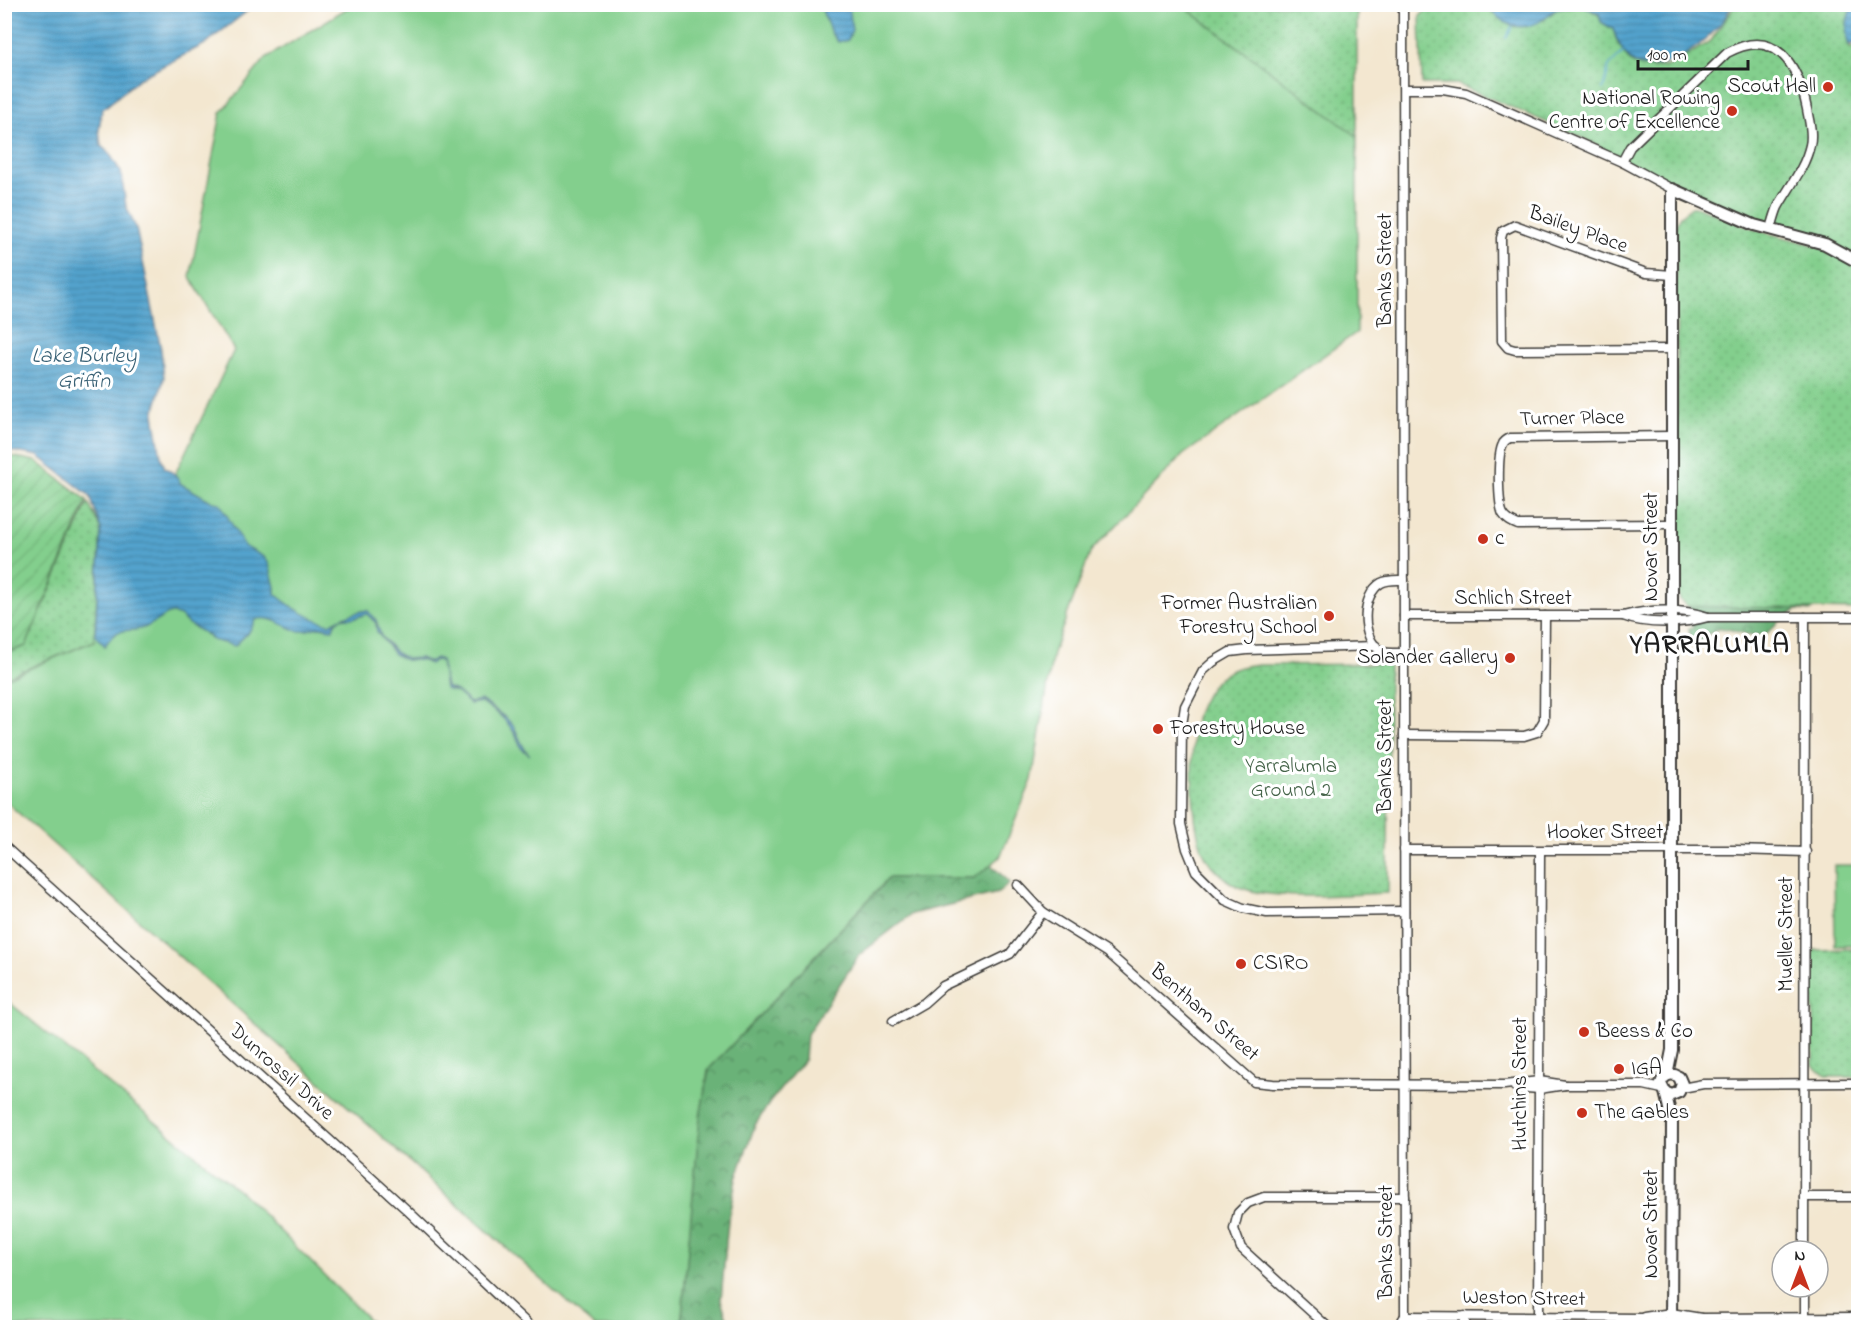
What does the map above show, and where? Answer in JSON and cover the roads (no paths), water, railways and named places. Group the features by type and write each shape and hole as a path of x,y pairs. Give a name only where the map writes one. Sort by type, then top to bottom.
{"main road":[{"path":"1672,189 1754,225 1825,244 1858,262"},
{"name":"Novar Street","path":"1671,1321 1672,189"},
{"path":"1672,215 1683,206 1699,202"}],"street":[{"name":"Banks Street","path":"1403,4 1405,1316"},
{"path":"1622,162 1630,147 1727,53 1741,45 1755,44 1777,49 1790,62 1797,74 1811,131 1807,155 1777,210 1771,229"},
{"path":"1404,89 1443,89 1466,93 1622,162 1672,189"},
{"name":"Bailey Place","path":"1672,275 1646,273 1515,225 1503,231 1501,238 1502,341 1508,348 1515,350 1672,349"},
{"name":"Turner Place","path":"1671,436 1510,438 1503,444 1501,452 1500,500 1502,513 1508,521 1518,525 1671,525"},
{"path":"1404,580 1389,579 1373,589 1366,619 1370,638 1376,646 1388,653 1404,653"},
{"name":"Schlich Street","path":"1404,616 1623,616 1635,621 1671,616 1694,621 1708,617 1858,617"},
{"path":"1404,735 1524,736 1537,732 1544,720 1545,616"},
{"name":"Mueller Street","path":"1804,1239 1805,617"},
{"path":"1376,646 1230,652 1208,666 1192,690 1184,716 1180,775 1181,824 1187,849 1196,871 1225,900 1244,908 1268,913 1404,911"},
{"name":"Dunrossil Drive","path":"4,846 407,1210 532,1328"},
{"name":"Hooker Street","path":"1404,850 1806,852"},
{"name":"Hutchins Street","path":"1538,1318 1540,851"},
{"name":"Bentham Street","path":"1018,885 1043,912 1107,952 1254,1082 1405,1085 1858,1083"},
{"path":"893,1021 924,1003 943,986 1010,954 1043,912"},
{"path":"1329,1328 1241,1248 1234,1229 1238,1213 1248,1203 1264,1197 1405,1197"},
{"path":"1804,1197 1858,1197"},
{"path":"1805,1299 1805,1317"},
{"path":"1397,1328 1405,1316"},
{"name":"Weston Street","path":"1405,1316 1642,1318 1671,1321 1701,1318 1858,1317"},
{"path":"1465,1316 1465,1328"},
{"path":"1780,1317 1780,1328"}],"water":[{"path":"1731,4 1726,16 1705,40 1676,59 1662,65 1647,66 1631,61 1621,48 1613,29 1601,22 1599,14 1582,5"},
{"name":"Lake Burley Griffin","path":"4,5 255,5 205,44 140,78 102,110 99,130 101,146 109,153 121,172 126,206 136,228 161,349 164,378 154,414 165,468 175,474 181,484 213,502 220,503 244,546 264,557 269,564 275,594 294,608 322,622 330,624 338,620 333,629 319,627 300,631 272,620 255,620 249,631 235,646 212,640 188,624 181,616 171,613 146,627 124,630 115,634 105,646 95,635 101,529 90,496 38,456 5,450"},
{"path":"820,5 849,5 852,30 848,40 838,42 831,33"},
{"path":"1488,5 1578,5 1558,9 1536,24 1520,27 1506,23"},
{"path":"1853,5 1858,5 1858,49 1857,43 1849,45 1847,41 1848,19"},
{"name":"Lake Burley Griffin","path":"367,610 376,620 381,636 396,653 407,659 420,658 429,662 436,658 441,660 446,687 456,691 470,703 480,700 503,716 514,727 530,755 521,748 514,732 498,714 481,702 470,704 456,692 445,689 441,661 435,660 430,664 421,660 405,660 394,654 377,632 376,623 367,614 343,618"}],"waterway":[{"path":"1506,38 1512,27"},
{"path":"1603,89 1609,66 1626,49"},
{"path":"1614,99 1634,107"}],"place":[{"name":"Scout Hall","path":"1828,87"},
{"name":"National Rowing Centre of Excellence","path":"1732,111"},
{"name":"c","path":"1483,539"},
{"name":"Former Australian Forestry School","path":"1329,616"},
{"name":"Solander Gallery","path":"1510,658"},
{"name":"Forestry House","path":"1158,729"},
{"name":"CSIRO","path":"1241,964"},
{"name":"Beess & Co","path":"1584,1032"},
{"name":"IGA","path":"1619,1069"},
{"name":"The Gables","path":"1582,1113"}],"district":[{"name":"YARRALUMLA","path":"1710,645"}],"park label":[{"name":"Yarralumla Ground 2","path":"1291,779"}]}
